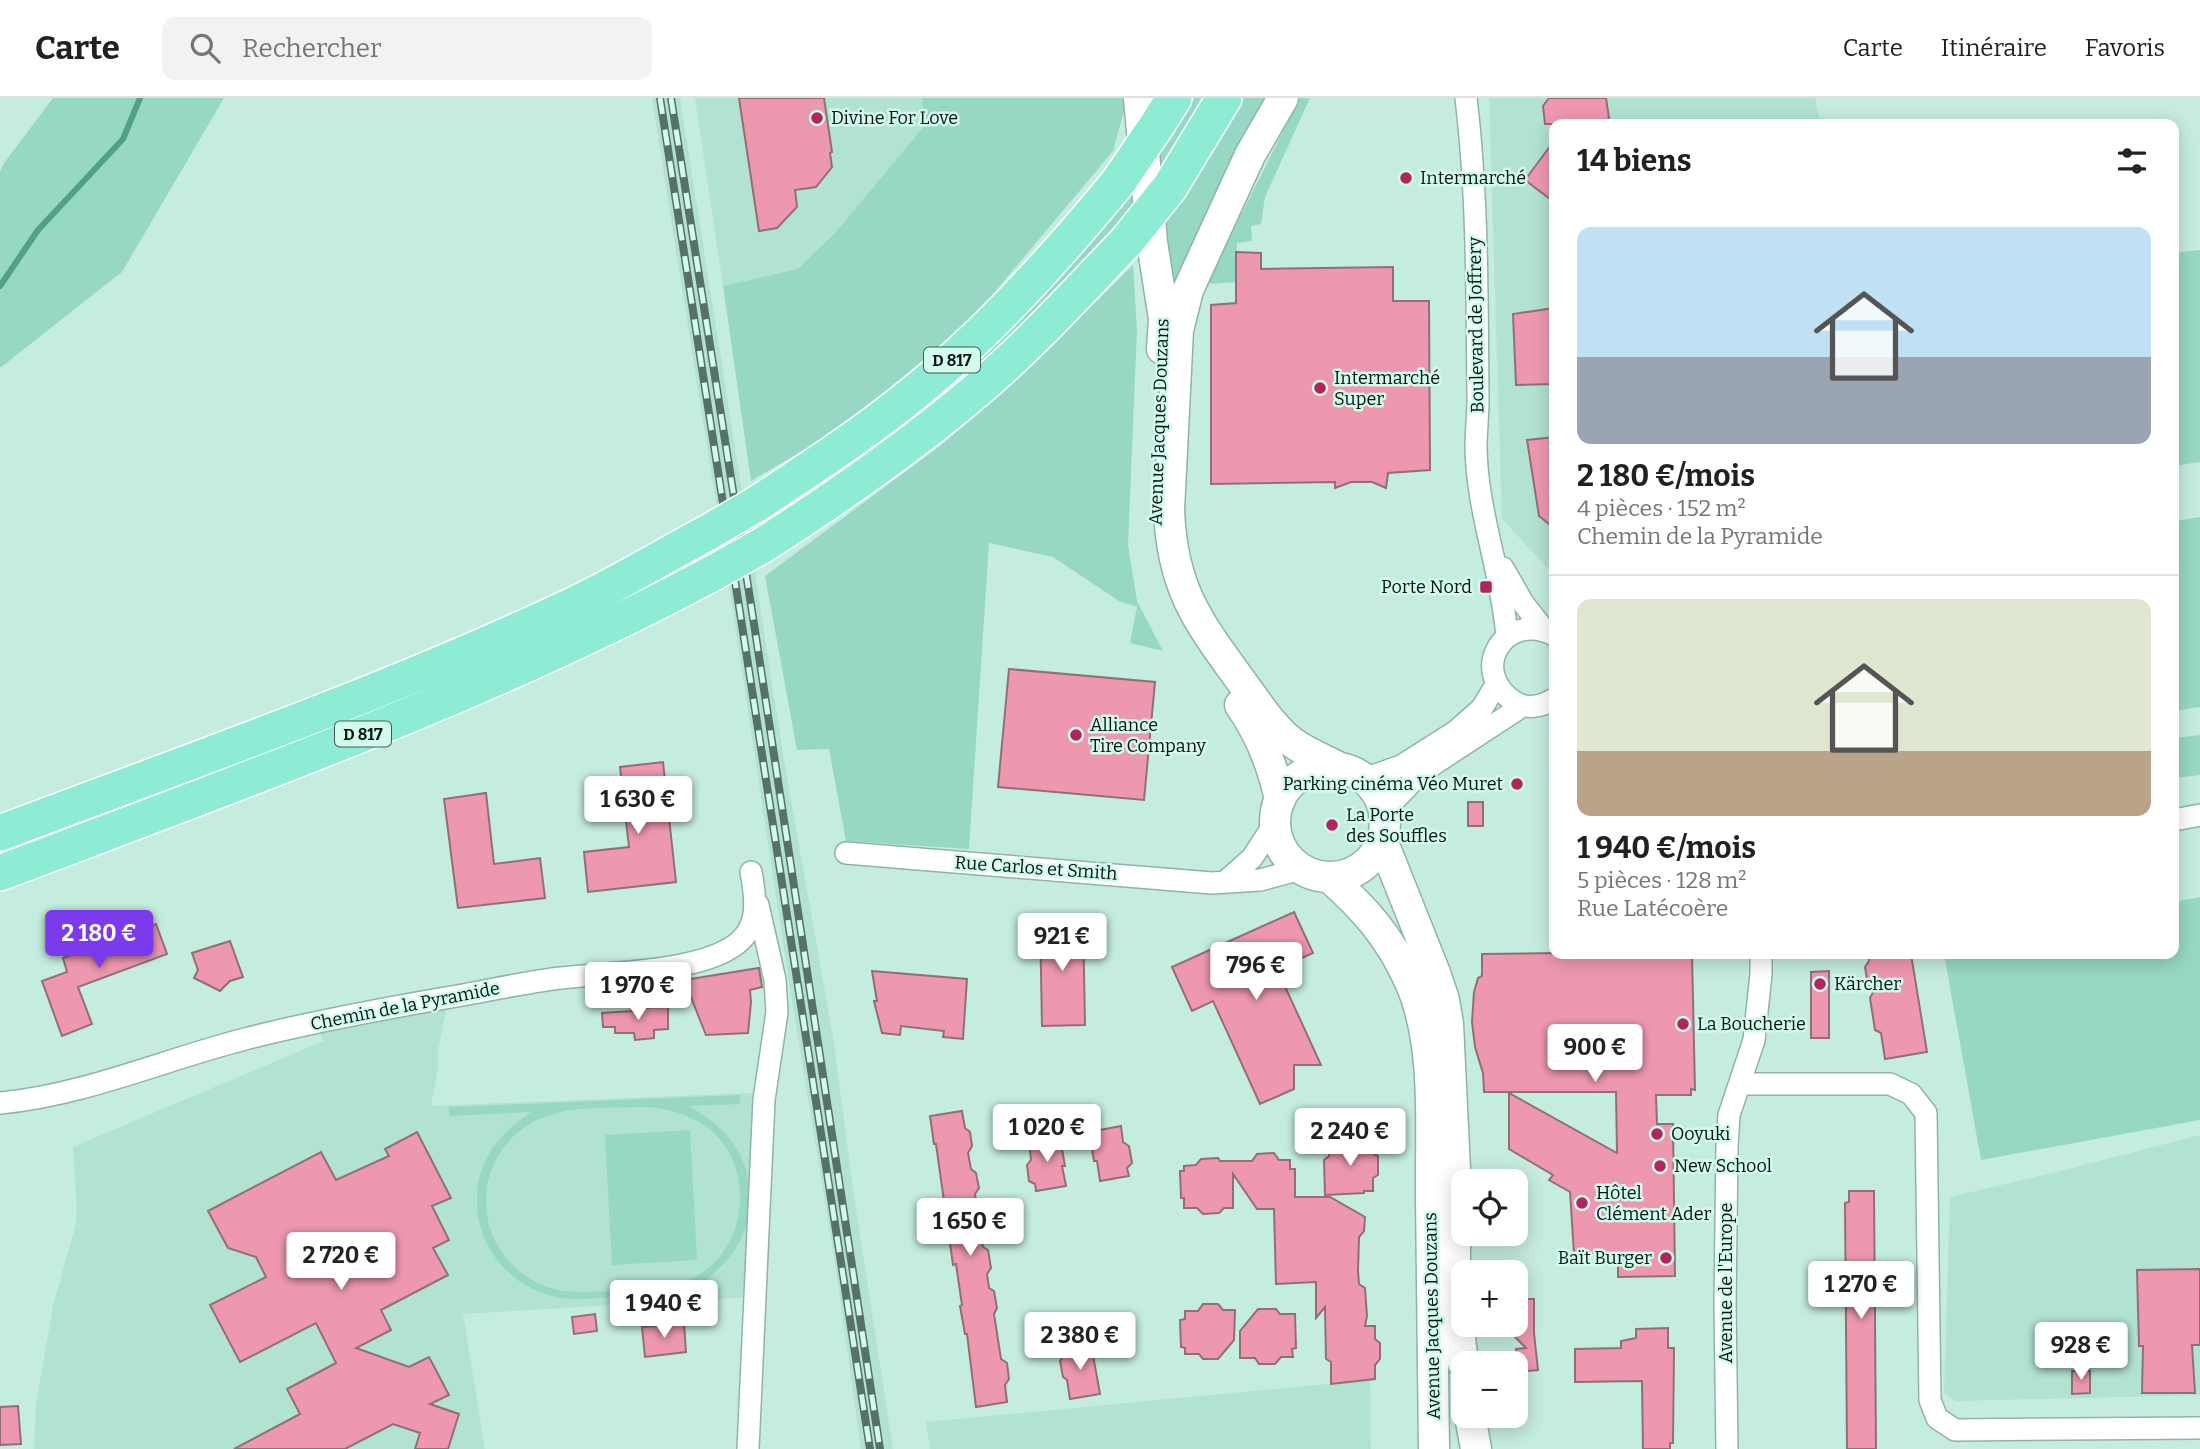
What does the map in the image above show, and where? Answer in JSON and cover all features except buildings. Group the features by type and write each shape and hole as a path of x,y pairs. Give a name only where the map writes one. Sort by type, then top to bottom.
{"main road":[{"name":"D 817","path":"0,873 434,706 581,641 763,545 859,482 918,439 1031,341 1126,242 1170,187 1224,98"},
{"name":"Avenue Jacques Douzans","path":"1283,98 1250,155 1188,290 1178,331 1170,534 1173,558 1192,610 1267,717 1292,742 1352,774"},
{"name":"D 817","path":"0,833 285,725 495,640 573,605 755,505 823,461 889,413 959,354 1024,291 1119,181 1157,106"},
{"name":"Avenue Jacques Douzans","path":"1157,106 1152,242 1164,319 1153,515 1158,557 1180,616 1251,720 1269,760 1278,812"},
{"path":"1314,769 1352,774 1373,788 1383,825 1377,850 1362,867 1352,873 1315,873 1285,854 1279,843 1278,812 1284,792 1292,782 1314,769"},
{"name":"Avenue Jacques Douzans","path":"1383,825 1444,1000 1448,1024 1455,1169 1455,1296 1462,1351"},
{"name":"Avenue Jacques Douzans","path":"1315,873 1360,904 1388,940 1410,984 1424,1034 1428,1060 1430,1126 1434,1449"},
{"name":"Avenue Jacques Douzans","path":"1472,1428 1476,1449"}],"street":[{"name":"Boulevard de Joffrery","path":"1466,98 1472,151 1478,403 1476,448 1483,510 1505,607 1507,637"},
{"name":"Boulevard de Joffrery","path":"1494,550 1523,603 1549,632"},
{"path":"1521,707 1504,695 1496,685 1493,659 1498,647 1518,630 1531,628 1549,632"},
{"path":"1352,774 1401,766 1456,731 1482,708 1496,685"},
{"path":"1383,825 1412,782 1434,764 1521,707 1535,707 1549,702"},
{"path":"1226,881 1252,858 1278,812"},
{"path":"2179,819 2200,815"},
{"name":"Rue Carlos et Smith","path":"846,853 1212,883 1315,873"},
{"name":"Chemin de la Pyramide","path":"0,1103 57,1095 94,1086 244,1039 341,1016 557,978 659,968 699,961 729,950 748,930 755,916 756,899 751,872"},
{"path":"748,1449 764,1100 777,1012 775,980 756,899"},
{"name":"Avenue de l'Europe","path":"1727,1449 1725,1327 1729,1115 1754,1040 1761,959"},
{"path":"1740,1084 1890,1084 1911,1094 1926,1113 1930,1401 1937,1418 1955,1430 2197,1435"}],"shaded area":[{"path":"53,98 224,98 122,272 0,368 0,172"},
{"path":"652,98 680,98 786,772 833,1037 854,1196 893,1449 861,1449 835,1262"},
{"path":"695,98 922,98 925,125 835,233 798,270 723,286"},
{"path":"922,98 1124,98 1124,111 1113,151 968,324 839,429 751,481 723,286 798,269 835,233 925,125"},
{"path":"1190,98 1204,98 1163,165 1122,220 1051,299 990,360 785,519 512,659 0,861 0,845 121,801 847,460"},
{"path":"1239,98 1267,98 1178,272 1174,299 1160,228"},
{"path":"1300,98 1310,98 1265,197 1261,224 1251,226 1252,241 1237,243 1236,282 1207,282"},
{"path":"1489,98 1815,98 1819,119 1549,119 1549,570 1502,519"},
{"path":"2200,250 2200,462 2179,465 2179,252"},
{"path":"1133,265 1137,330 1128,545 1137,601 1163,651 1130,643 1137,607 1119,601 1053,557 989,543 969,849 846,841 829,749 797,750 765,576 940,446 1011,385"},
{"path":"2200,517 2200,707 2179,710 2179,520"},
{"path":"2200,735 2200,775 2179,777 2179,737"},
{"path":"2200,897 2200,1120 1981,1160 1945,959 2179,959 2179,901"},
{"path":"447,1006 431,1106 753,1093 752,1297 463,1314 485,1449 34,1449 36,1404 53,1306 75,1227 77,1211 73,1147 323,1041 320,1033"},
{"path":"740,1095 740,1104 688,1106 724,1132 746,1168 750,1198 745,1230 738,1245 717,1271 689,1289 673,1294 578,1299 540,1292 525,1285 500,1264 483,1236 477,1203 480,1174 491,1150 508,1130 531,1112 449,1116 449,1107","holes":["605,1108 662,1109 687,1116 709,1129 719,1138 733,1161 740,1198 738,1216 725,1249 714,1263 699,1275 682,1283 642,1290 572,1292 551,1288 526,1277 506,1258 498,1246 492,1234 486,1204 490,1173 511,1139 544,1117 564,1112"]},
{"path":"690,1130 697,1260 612,1265 605,1135"},
{"path":"2200,1135 2200,1395 1956,1401 1944,1393 1950,1197"},
{"path":"1370,1380 1371,1449 930,1449 926,1422"}],"waterway":[{"path":"0,286 38,230 123,139 140,98"}],"railway":[{"path":"660,98 870,1449"},
{"path":"671,98 880,1449"}],"place":[{"name":"Divine For Love","path":"817,118"},
{"name":"Intermarché","path":"1406,178"},
{"name":"Intermarché Super","path":"1320,388"},
{"name":"Porte Nord","path":"1486,587"},
{"name":"Alliance Tire Company","path":"1076,735"},
{"name":"Parking cinéma Véo Muret","path":"1517,784"},
{"name":"La Porte des Souffles","path":"1332,825"},
{"name":"Kärcher","path":"1820,984"},
{"name":"La Boucherie","path":"1683,1024"},
{"name":"Ooyuki","path":"1657,1134"},
{"name":"New School","path":"1660,1166"},
{"name":"Hôtel Clément Ader","path":"1582,1203"},
{"name":"Baït Burger","path":"1666,1258"}]}
